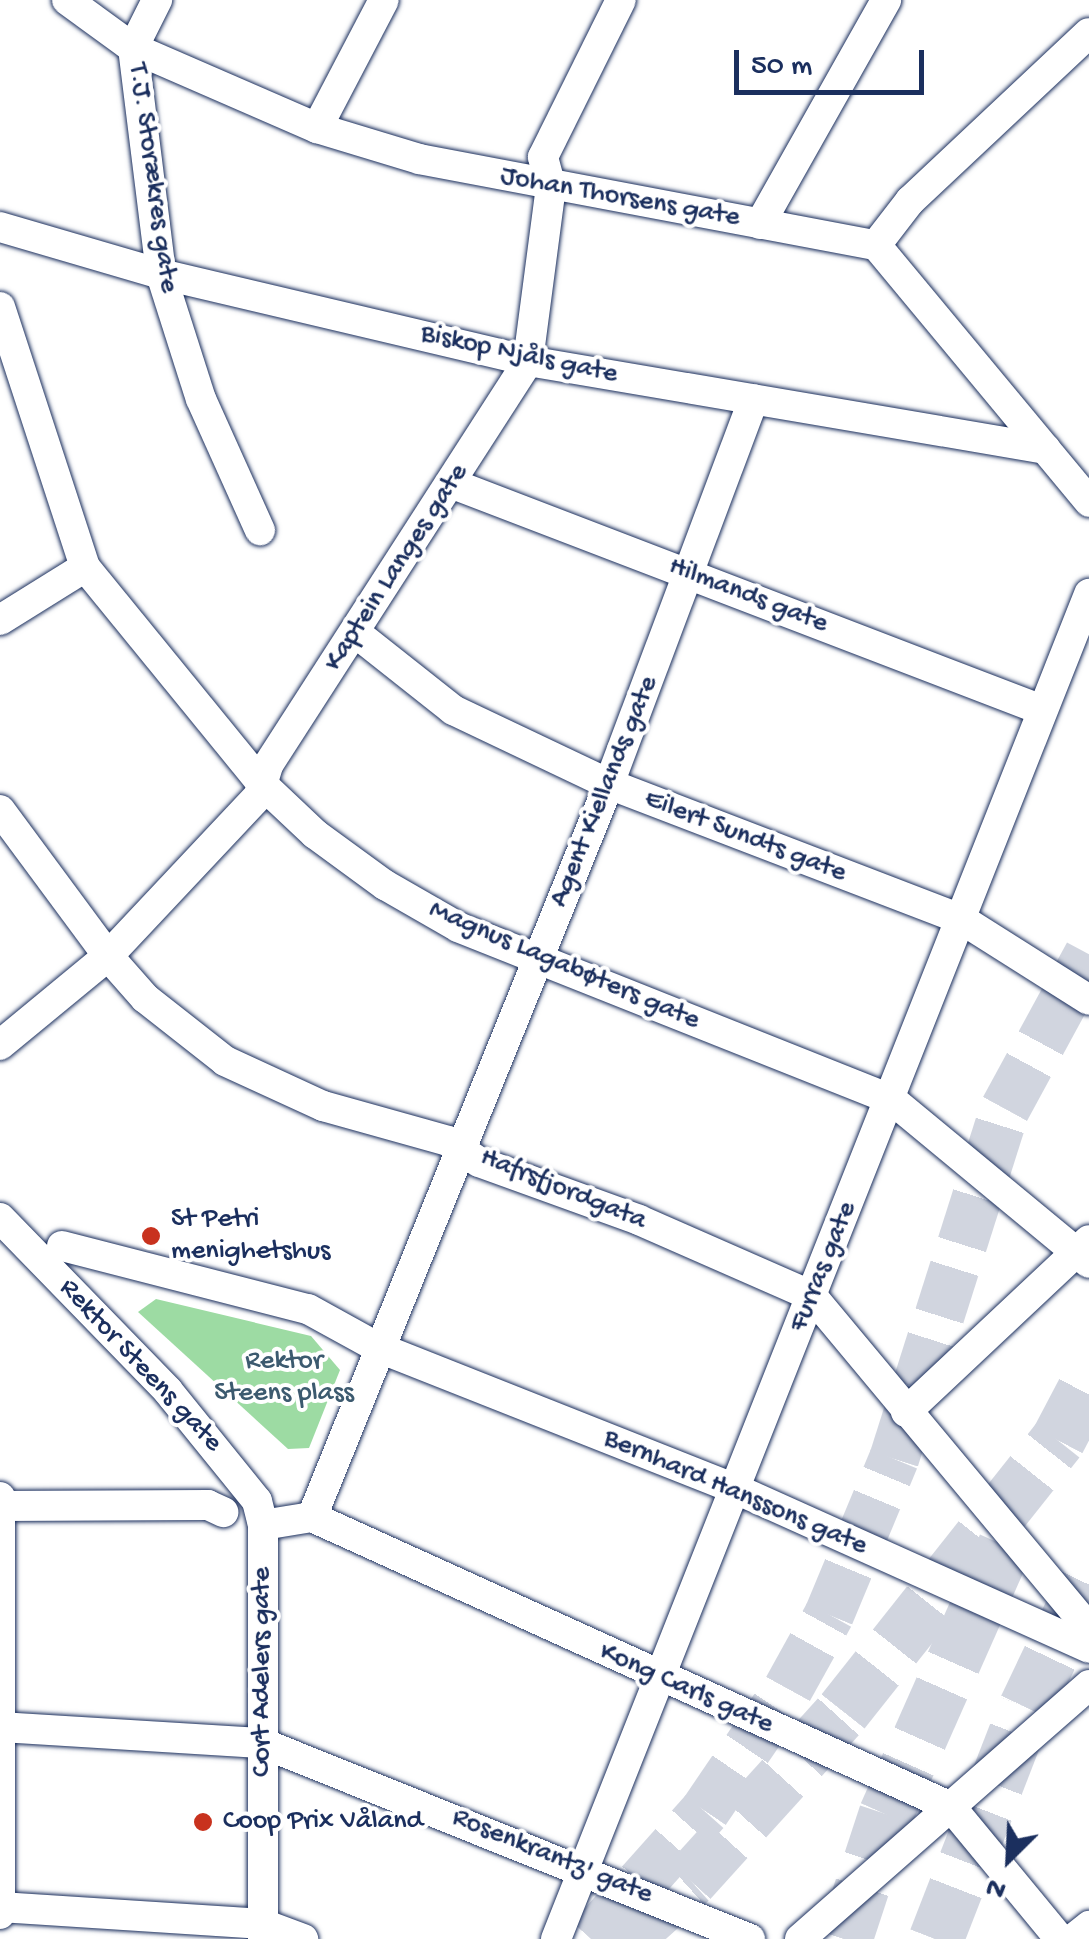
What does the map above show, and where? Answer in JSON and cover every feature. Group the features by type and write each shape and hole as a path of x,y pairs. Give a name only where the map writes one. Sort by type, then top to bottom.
{"street":[{"name":"Johan Thorsens gate","path":"67,0 133,48 317,128 419,159 551,187 876,246"},
{"path":"133,48 157,0"},
{"path":"317,128 384,0"},
{"name":"Kaptein Langes gate","path":"0,1044 108,956 262,784 268,765 453,484 528,361 551,187 543,157 622,0"},
{"path":"760,224 886,0"},
{"path":"1089,33 910,201 876,246 1089,502"},
{"name":"T.J. Storækres gate","path":"133,48 161,274 201,398 260,530"},
{"name":"Biskop Njåls gate","path":"0,227 161,274 528,361 1046,449"},
{"name":"Magnus Lagabøters gate","path":"0,307 85,566 262,784 385,886 537,961 891,1099 1085,1251"},
{"name":"Agent Kiellands gate","path":"312,1517 376,1347 609,784 754,399"},
{"name":"Hilmands gate","path":"453,484 1042,710"},
{"path":"0,620 85,566"},
{"name":"Furras gate","path":"556,1939 738,1490 1089,594"},
{"name":"Eilert Sundts gate","path":"356,634 453,710 609,784 961,920 1089,1000"},
{"name":"Hafrsfjordgata","path":"0,810 108,956 186,1032 274,1088 461,1147 479,1162 639,1220 812,1296 1089,1628"},
{"name":"Rektor Steens gate","path":"0,1218 168,1391 249,1486 263,1525"},
{"path":"62,1246 308,1309 376,1347"},
{"path":"906,1412 1085,1251"},
{"name":"Bernhard Hanssons gate","path":"376,1347 738,1490 1089,1648"},
{"path":"223,1512 208,1504 1,1503 0,1909 263,1931 303,1939"},
{"path":"263,1525 312,1517"},
{"name":"Kong Carls gate","path":"312,1517 661,1679 951,1807 1060,1939"},
{"name":"Cort Adelers gate","path":"263,1525 263,1931"},
{"path":"800,1939 1089,1685"},
{"name":"Rosenkrantz' gate","path":"0,1727 262,1742 750,1939"},
{"path":"1074,1939 1089,1926"}],"green space":[{"name":"Rektor Steens plass","path":"156,1299 311,1336 340,1370 309,1448 288,1449 138,1312"}],"tunnel":[{"path":"591,1939 705,1811 788,1689 829,1615 894,1459 1005,1109 1089,954"},
{"path":"624,1939 690,1880 843,1711 1058,1440 1089,1381"},
{"path":"845,1939 886,1814 1005,1545"},
{"path":"936,1939 1026,1707 1089,1575"}],"place":[{"name":"St Petri menighetshus","path":"151,1236"},
{"name":"Coop Prix Våland","path":"203,1822"}]}
